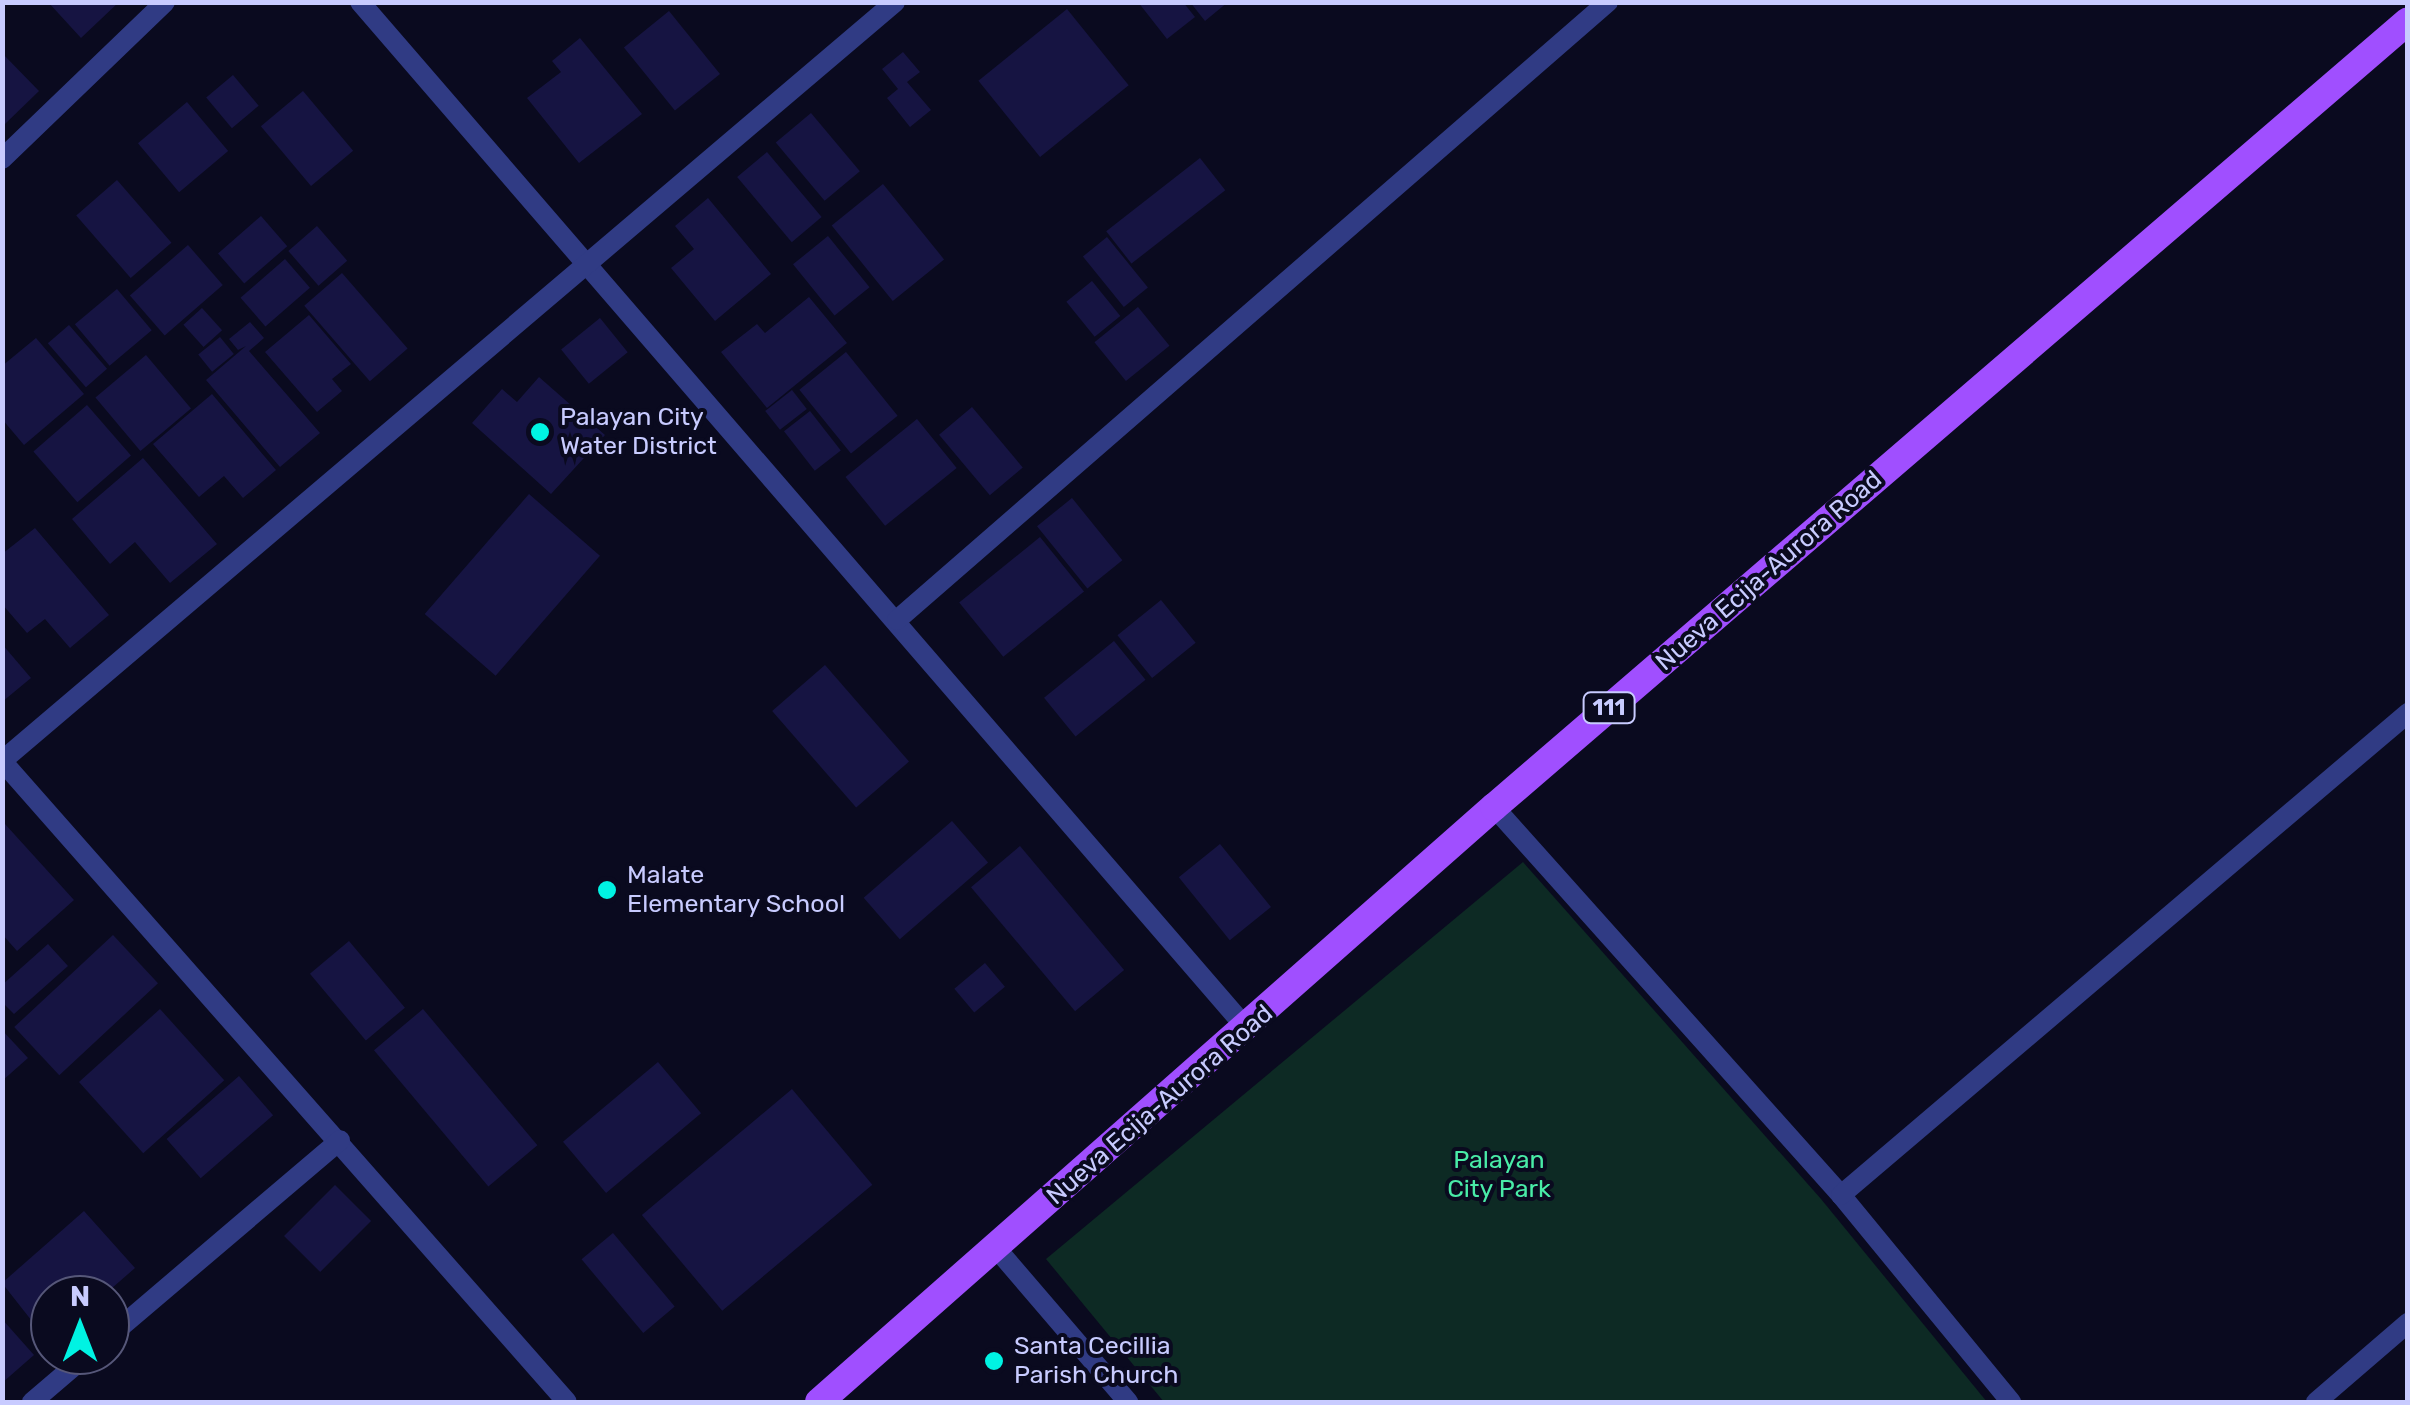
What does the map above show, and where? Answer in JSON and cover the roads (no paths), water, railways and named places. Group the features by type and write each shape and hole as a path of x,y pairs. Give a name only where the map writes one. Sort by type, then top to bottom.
{"main road":[{"name":"Nueva Ecija-Aurora Road","path":"819,1402 1247,1029 1494,807 2408,21"}],"street":[{"path":"2,158 165,2"},
{"path":"360,2 583,266 897,620 1247,1029"},
{"path":"567,1402 2,761 895,2"},
{"path":"897,620 1608,2"},
{"path":"1841,1195 2408,713"},
{"path":"1494,807 1841,1195 2011,1402"},
{"path":"130,1319 340,1140"},
{"path":"996,1248 1128,1402"},
{"path":"2316,1402 2408,1324"},
{"path":"32,1402 64,1375"}],"place":[{"name":"Palayan City Water District","path":"540,432"},
{"name":"Malate Elementary School","path":"607,890"},
{"name":"Santa Cecillia Parish Church","path":"994,1361"}],"park label":[{"name":"Palayan City Park","path":"1499,1176"}]}
